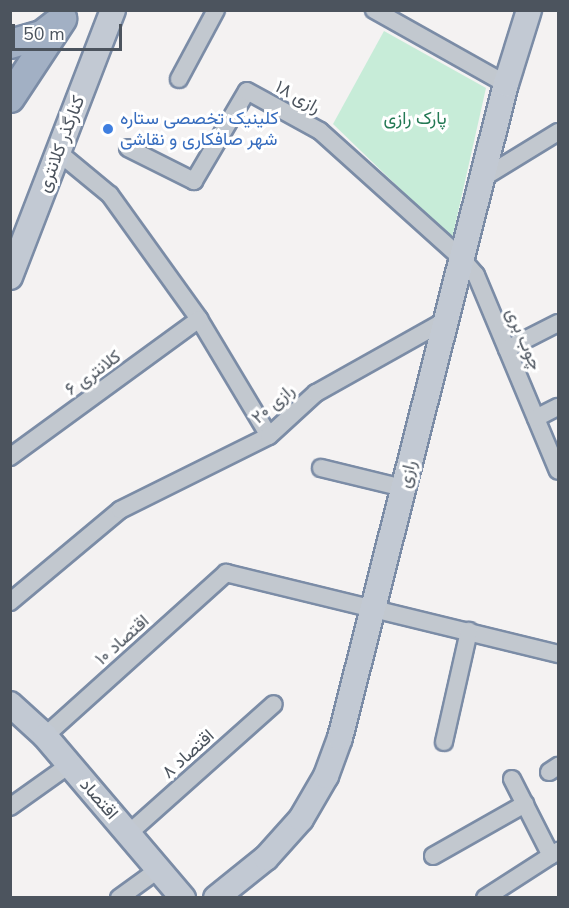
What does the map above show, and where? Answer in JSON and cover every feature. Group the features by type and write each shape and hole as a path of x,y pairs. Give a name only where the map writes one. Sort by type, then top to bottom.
{"highway":[{"path":"10,44 42,35 64,15"},
{"path":"10,98 64,15"}],"main road":[{"name":"کنارگذر کلانتری","path":"10,277 113,10"},
{"name":"رازی","path":"216,897 266,858 301,819 326,776 340,738 506,84 529,10"},
{"name":"اقتصاد","path":"10,704 45,736 183,897"}],"street":[{"path":"178,79 216,10"},
{"path":"383,13 506,84"},
{"name":"رازی ۱۸","path":"128,148 194,181 247,91 320,131 462,259"},
{"path":"483,178 558,132"},
{"path":"58,152 110,195 199,319 269,436"},
{"name":"چوب بری","path":"462,259 476,275 558,471"},
{"name":"کلانتری ۶","path":"10,458 199,319"},
{"name":"رازی ۲۰","path":"10,602 120,510 269,436 316,393 446,320"},
{"path":"507,349 558,323"},
{"path":"536,418 558,407"},
{"path":"321,468 403,488"},
{"name":"۱۰ اقتصاد","path":"45,736 226,573 373,607"},
{"path":"373,607 558,654"},
{"path":"444,742 469,632"},
{"name":"۸ اقتصاد","path":"128,834 274,705"},
{"path":"10,807 69,765"},
{"path":"484,897 555,854 512,779"},
{"path":"432,856 525,804"},
{"path":"119,897 159,869"}],"green space":[{"name":"پارک رازی","path":"384,31 486,88 452,239 333,124"}],"place":[{"name":"کلینیک تخصصی ستاره شهر صافکاری و نقاشی","path":"108,129"}]}
